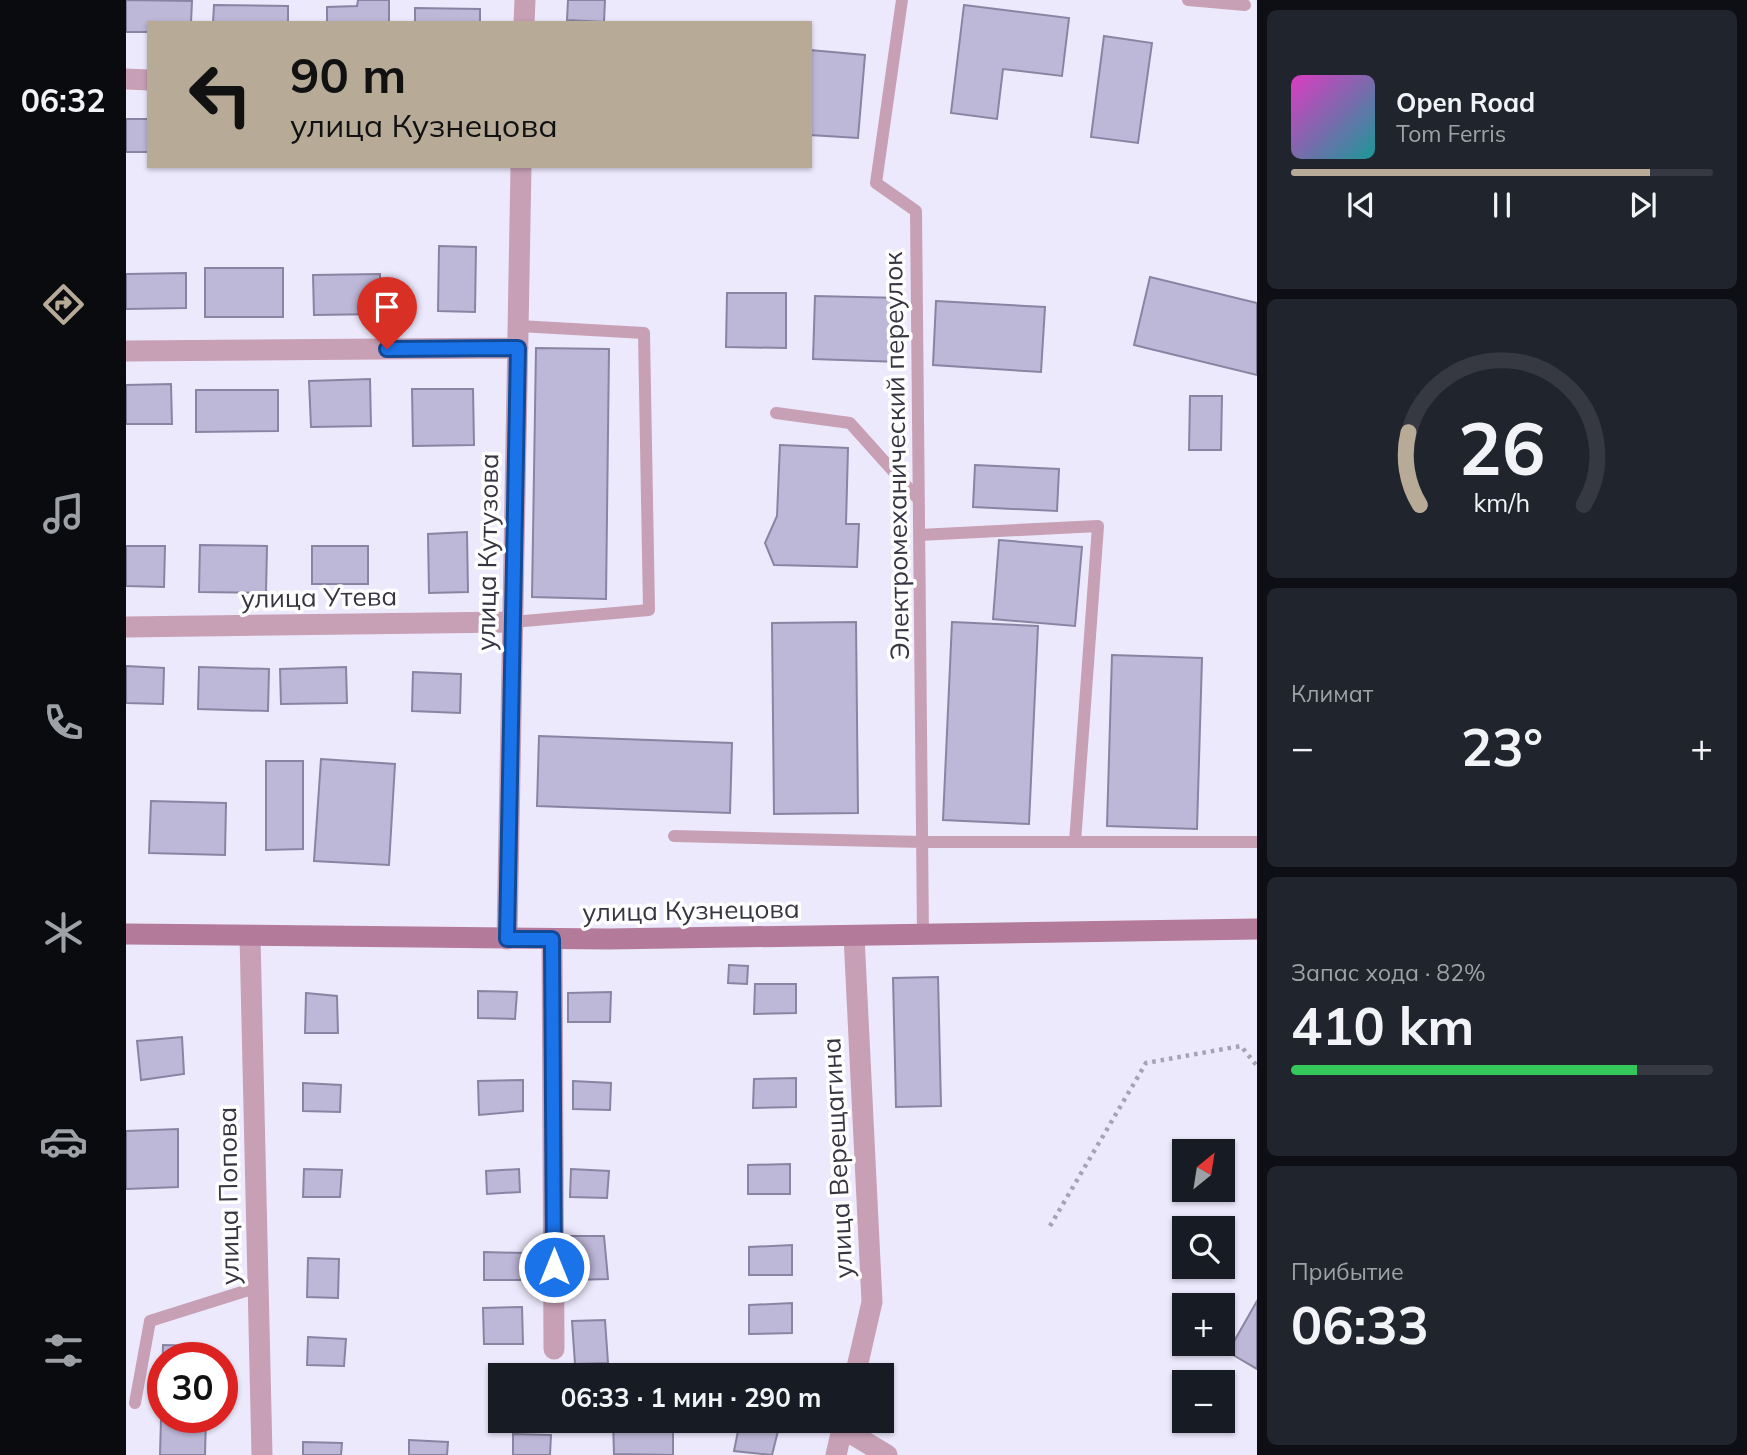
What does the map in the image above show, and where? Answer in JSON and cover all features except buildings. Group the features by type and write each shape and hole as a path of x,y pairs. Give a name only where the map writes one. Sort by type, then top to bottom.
{"main road":[{"name":"улица Кузнецова","path":"126,934 552,939 1257,929"}],"street":[{"path":"524,0 524,21"},
{"path":"126,79 147,80"},
{"name":"улица Кутузова","path":"507,939 522,168"},
{"path":"126,351 518,348"},
{"name":"улица Утева","path":"126,627 513,622"},
{"name":"улица Попова","path":"250,936 262,1455"},
{"name":"улица Верещагина","path":"854,936 872,1302 858,1363"},
{"path":"552,939 554,1349"},
{"path":"836,1455 841,1433"},
{"path":"855,1433 887,1455"}],"lane":[{"name":"Электромеханический переулок","path":"902,0 876,183 916,211 923,935"},
{"path":"1188,0 1245,5"},
{"path":"513,622 649,610 644,333 519,326"},
{"path":"776,413 850,423 919,500"},
{"path":"919,536 1098,526 1075,842"},
{"path":"674,836 922,842 1257,842"},
{"path":"135,1403 150,1321 258,1287"}],"path":[{"path":"1050,1226 1146,1063 1241,1046 1257,1066"}],"route":[{"path":"387,349 518,348 507,939 552,939 554,1267"}]}
